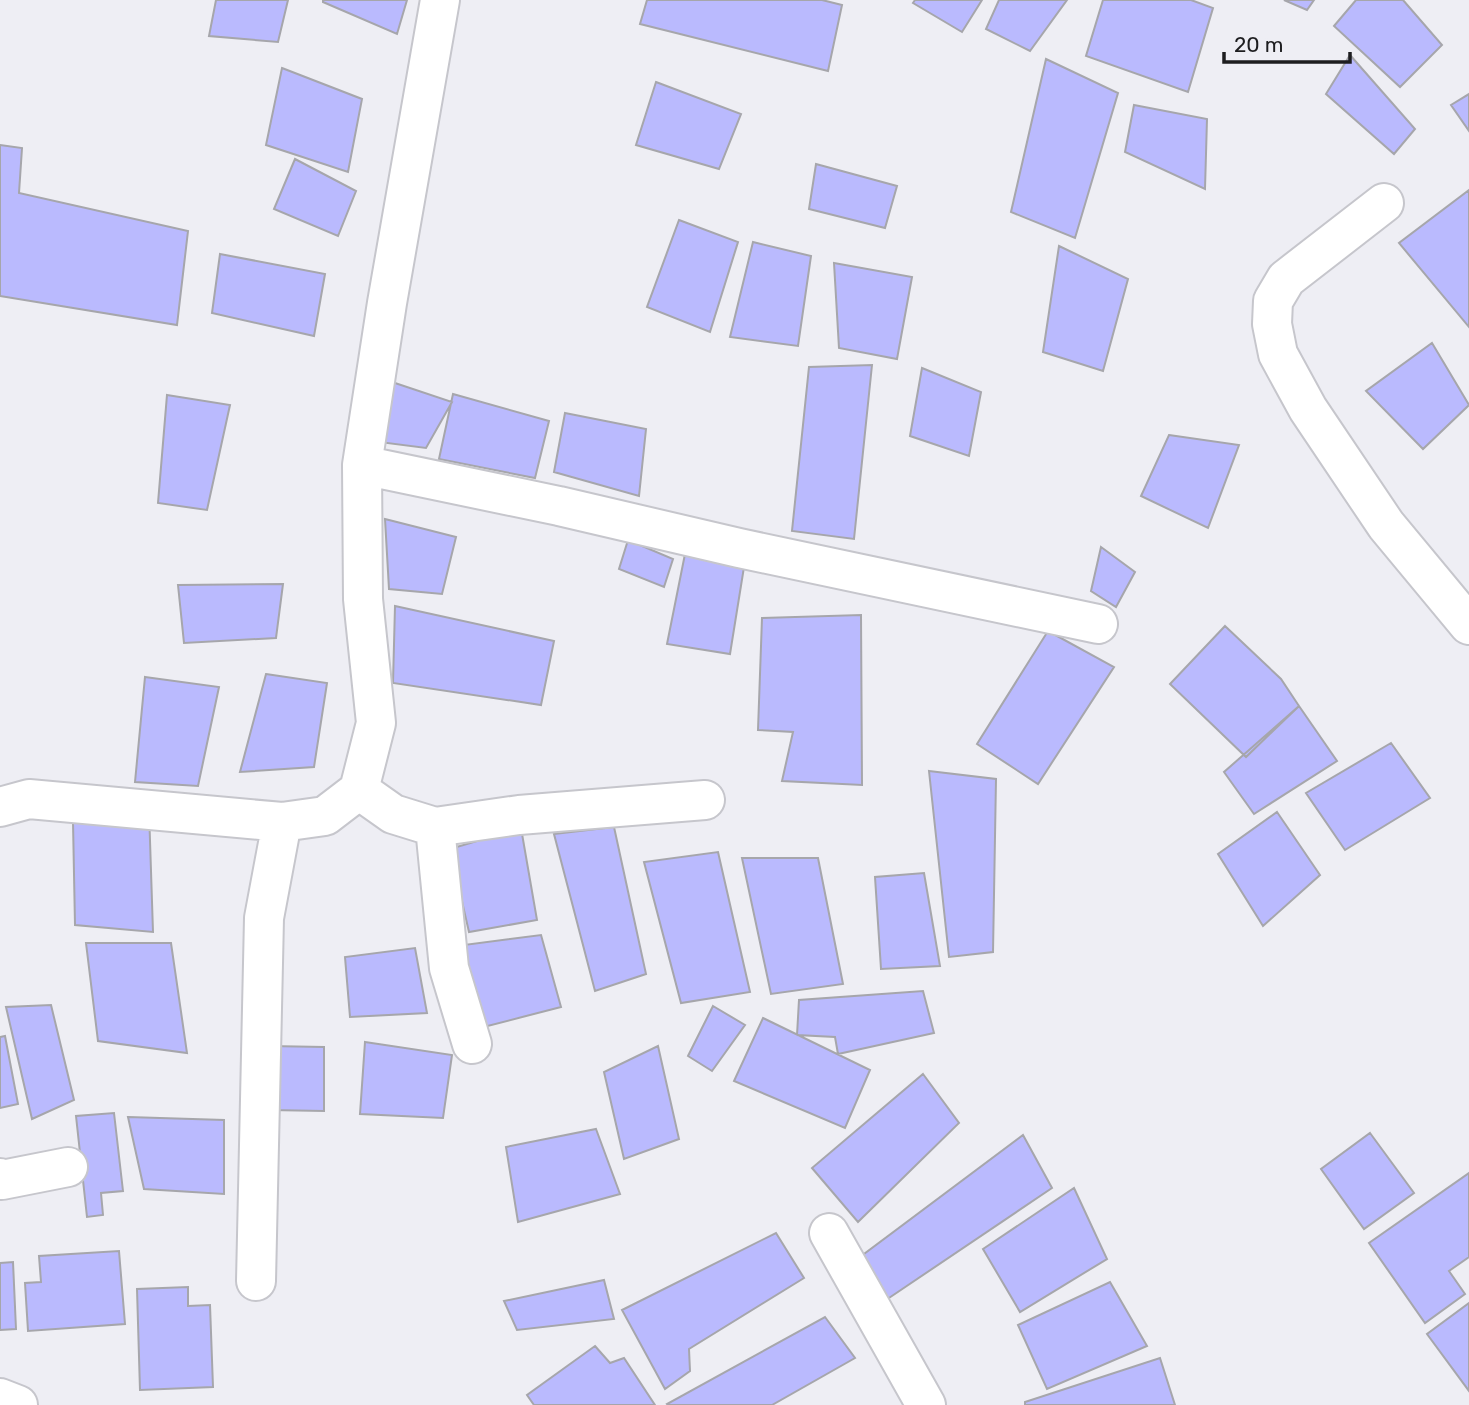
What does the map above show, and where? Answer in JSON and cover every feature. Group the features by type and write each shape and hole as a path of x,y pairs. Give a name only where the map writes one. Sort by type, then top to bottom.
{"street":[{"path":"0,807 29,799 282,822 325,816 359,790 376,723 363,599 362,465 389,290 440,0"},
{"path":"1384,203 1286,279 1273,301 1272,324 1278,354 1308,409 1386,525 1469,625"},
{"path":"362,465 1098,624"},
{"path":"359,790 393,814 435,827 519,815 705,800"},
{"path":"256,1281 264,918 282,822"},
{"path":"435,827 449,968 472,1044"},
{"path":"0,1178 2,1180 68,1167"},
{"path":"829,1234 926,1405"},
{"path":"0,1398 18,1405"}],"building":[{"path":"216,0 288,0 278,42 209,36"},
{"path":"323,0 407,0 397,34"},
{"path":"647,0 822,0 842,5 828,71 640,24"},
{"path":"915,0 982,0 962,32 913,3"},
{"path":"999,0 1067,0 1030,51 986,29"},
{"path":"1103,0 1191,0 1213,8 1188,92 1086,56"},
{"path":"1284,0 1314,0 1307,10"},
{"path":"1356,0 1403,0 1442,45 1400,87 1334,26"},
{"path":"1350,55 1415,129 1394,154 1326,94"},
{"path":"1046,59 1118,93 1075,238 1011,212"},
{"path":"282,68 362,99 348,172 266,145"},
{"path":"656,82 741,114 719,169 636,145"},
{"path":"1469,94 1469,131 1451,105"},
{"path":"1134,105 1207,119 1205,189 1125,152"},
{"path":"0,145 22,148 19,193 188,231 177,325 0,296"},
{"path":"295,159 356,191 338,236 274,209"},
{"path":"816,164 897,186 885,228 809,209"},
{"path":"1469,190 1469,327 1399,243"},
{"path":"679,220 738,242 710,332 647,307"},
{"path":"753,242 811,256 798,346 730,337"},
{"path":"1059,246 1128,279 1103,371 1043,352"},
{"path":"220,254 325,274 314,336 212,313"},
{"path":"834,263 912,277 897,359 839,348"},
{"path":"1432,343 1469,405 1423,449 1366,391"},
{"path":"872,365 854,539 792,531 809,367"},
{"path":"922,368 981,392 969,456 910,436"},
{"path":"389,381 452,402 426,448 379,442"},
{"path":"453,394 549,421 535,478 439,459"},
{"path":"167,395 230,405 207,510 158,503"},
{"path":"565,413 646,429 639,496 554,472"},
{"path":"1169,435 1239,445 1208,528 1141,496"},
{"path":"385,519 456,537 442,594 389,589"},
{"path":"628,540 673,559 664,587 619,569"},
{"path":"1101,547 1135,572 1116,607 1091,591"},
{"path":"685,554 744,567 730,654 667,644"},
{"path":"283,584 276,638 184,643 178,585"},
{"path":"395,606 554,641 541,705 393,683"},
{"path":"861,615 862,785 782,781 793,732 758,730 762,618"},
{"path":"1225,626 1281,679 1299,706 1246,757 1170,684"},
{"path":"1048,631 1114,667 1038,784 977,744"},
{"path":"266,674 327,683 314,767 240,772"},
{"path":"145,677 219,687 198,786 135,782"},
{"path":"1299,706 1337,761 1254,814 1224,772"},
{"path":"1391,743 1430,798 1345,850 1306,793"},
{"path":"929,771 996,779 993,952 949,957"},
{"path":"149,810 153,932 75,925 73,822"},
{"path":"1277,812 1320,875 1263,926 1218,854"},
{"path":"614,827 646,974 595,991 554,834"},
{"path":"521,828 537,920 469,932 450,849"},
{"path":"718,852 750,992 681,1003 644,862"},
{"path":"742,858 818,858 843,984 771,994"},
{"path":"924,873 940,966 881,969 875,877"},
{"path":"541,935 561,1007 468,1031 456,946"},
{"path":"86,943 171,943 187,1053 98,1041"},
{"path":"415,948 427,1013 350,1017 345,957"},
{"path":"923,991 934,1033 838,1054 835,1037 797,1035 799,1000"},
{"path":"51,1005 74,1100 32,1119 6,1007"},
{"path":"713,1006 745,1025 712,1071 688,1056"},
{"path":"763,1018 870,1070 845,1128 734,1081"},
{"path":"5,1036 18,1104 0,1108 0,1037"},
{"path":"365,1042 452,1055 443,1118 360,1114"},
{"path":"269,1046 324,1047 324,1111 270,1110"},
{"path":"658,1046 679,1139 624,1159 604,1072"},
{"path":"923,1074 959,1123 858,1222 812,1168"},
{"path":"114,1113 123,1191 101,1193 103,1215 87,1217 76,1116"},
{"path":"128,1117 224,1120 224,1194 144,1189"},
{"path":"596,1129 620,1194 518,1222 506,1147"},
{"path":"1370,1133 1414,1193 1364,1229 1321,1169"},
{"path":"1023,1135 1052,1188 886,1300 856,1260"},
{"path":"1469,1173 1469,1257 1449,1271 1465,1294 1425,1323 1369,1243"},
{"path":"1074,1188 1107,1259 1020,1312 983,1249"},
{"path":"776,1233 804,1278 689,1349 690,1371 665,1389 622,1310"},
{"path":"119,1251 125,1324 28,1331 25,1283 41,1282 39,1256"},
{"path":"13,1262 16,1329 0,1330 0,1263"},
{"path":"604,1280 614,1319 517,1330 504,1301"},
{"path":"1110,1282 1147,1346 1047,1389 1018,1325"},
{"path":"188,1287 188,1306 210,1305 213,1387 140,1390 137,1289"},
{"path":"1469,1303 1469,1391 1427,1334"},
{"path":"825,1317 855,1358 772,1405 667,1404"},
{"path":"595,1346 610,1363 624,1358 655,1405 534,1405 527,1395"},
{"path":"1160,1358 1175,1405 1025,1405 1025,1402"}]}
